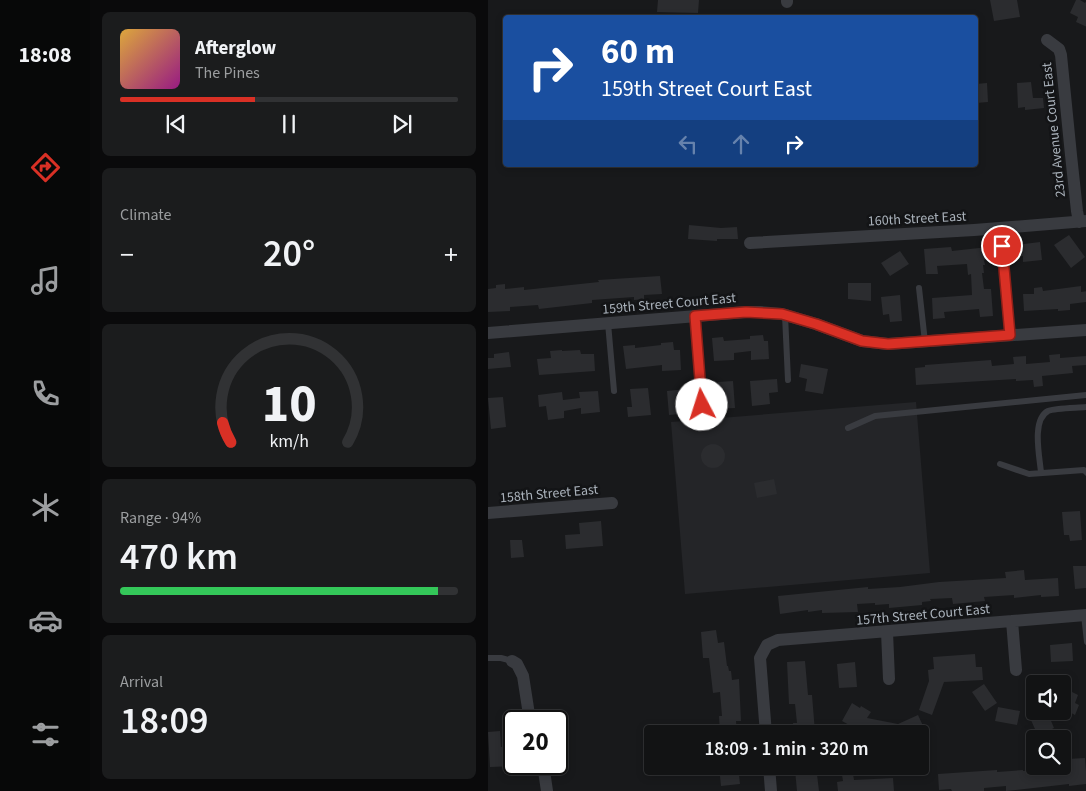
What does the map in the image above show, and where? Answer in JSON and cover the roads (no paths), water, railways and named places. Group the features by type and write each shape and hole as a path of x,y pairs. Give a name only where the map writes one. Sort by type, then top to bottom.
{"street":[{"name":"23rd Avenue Court East","path":"1047,40 1059,49 1061,54 1077,211 1083,222"},
{"name":"160th Street East","path":"750,243 1083,222"},
{"name":"159th Street Court East","path":"488,333 753,312 785,315 862,341 888,344 1086,330"},
{"name":"158th Street East","path":"488,513 612,503"},
{"name":"157th Street Court East","path":"765,725 760,658 767,645 778,640 1085,615"},
{"path":"1012,622 1016,670"},
{"path":"887,632 889,679"},
{"path":"512,661 517,664 523,676 528,710"},
{"path":"545,775 548,791"},
{"path":"770,775 771,791"}],"lane":[{"path":"1002,246 1010,335"},
{"path":"919,288 925,342"},
{"path":"785,315 788,380"},
{"path":"695,316 702,405"},
{"path":"608,323 614,391"},
{"path":"848,428 875,416 1086,395"},
{"path":"1042,473 1037,435 1042,416 1050,410 1086,407"},
{"path":"1000,464 1029,474 1084,470 1086,473"},
{"path":"1085,615 1086,642"},
{"path":"488,658 512,661"}]}
